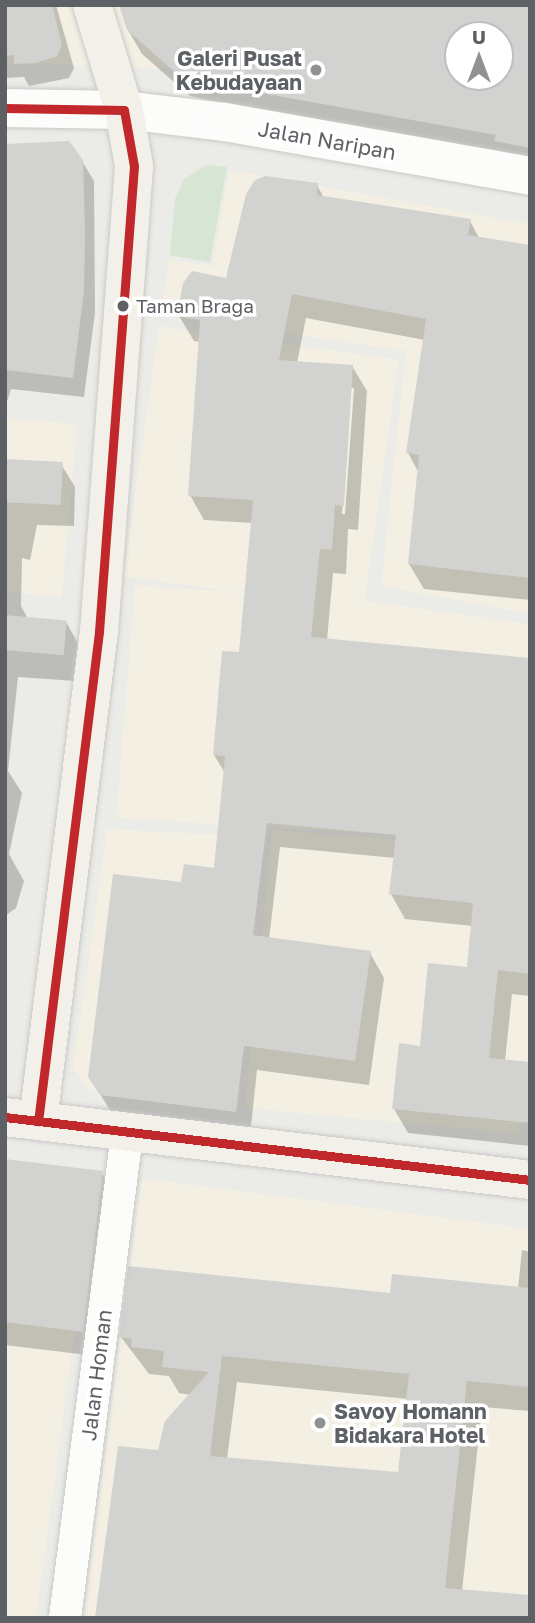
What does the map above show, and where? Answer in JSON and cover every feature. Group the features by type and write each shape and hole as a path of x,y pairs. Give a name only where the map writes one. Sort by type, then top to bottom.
{"main road":[{"path":"92,5 124,110 133,177 99,632 21,1119 530,1180"},
{"name":"Jalan Naripan","path":"5,108 124,110 225,122 530,176"}],"street":[{"name":"Jalan Homan","path":"65,1618 127,1132"}],"shaded area":[{"path":"5,5 235,5 230,71 5,63"},
{"path":"229,170 530,224 530,614 381,586 406,351 161,315 169,259 213,266"},
{"path":"159,326 399,360 363,610 124,577"},
{"path":"5,418 77,424 62,598 5,591"},
{"path":"135,585 375,602 530,624 530,843 116,818"},
{"path":"107,829 264,837 238,1107 89,1090 73,1068"},
{"path":"272,830 530,849 530,1048 520,1134 245,1108"},
{"path":"5,1161 96,1176 36,1618 5,1618"},
{"name":"Savoy Homann Bidakara Hotel","path":"142,1178 530,1229 530,1618 84,1618"}],"green space":[{"name":"Taman Braga","path":"206,165 227,167 210,262 170,255 175,199 183,180"}],"building":[{"path":"5,5 52,5 62,45 57,56 36,63 14,64 14,55 5,56"},
{"path":"119,5 530,5 530,148 494,141 496,135 239,89 240,83 176,73 127,30"},
{"path":"69,141 83,160 85,232 84,291 73,378 5,370 5,144"},
{"path":"265,176 318,183 317,195 471,219 468,235 530,245 530,578 408,564 419,455 406,453 426,319 292,294 279,360 353,365 344,506 335,505 332,550 320,549 311,637 530,658 530,974 498,970 489,1058 530,1062 530,1123 392,1109 399,1043 420,1046 428,963 467,967 473,903 389,894 396,835 267,823 253,935 371,951 355,1061 244,1046 236,1112 100,1095 88,1077 113,874 181,882 184,864 214,868 225,756 213,755 222,651 239,652 253,500 188,496 200,320 177,316 183,283 192,271 226,278 246,194 255,180"},
{"path":"5,459 63,462 61,505 5,502"},
{"path":"5,615 67,620 64,655 5,650"},
{"path":"5,1159 103,1171 83,1332 5,1322"},
{"path":"128,1266 390,1293 392,1274 530,1288 530,1387 467,1381 445,1588 530,1595 530,1618 95,1618 118,1446 158,1450 165,1421 209,1372 162,1367 164,1351 131,1347 132,1339 119,1337","holes":["222,1356 409,1374 398,1472 210,1456"]}],"transit line":[{"path":"5,108 124,110 134,166 99,632 38,1121"},
{"path":"5,1117 530,1180"}],"place":[{"name":"Galeri Pusat Kebudayaan","path":"316,70"},
{"name":"Taman Braga","path":"123,306"},
{"name":"Savoy Homann Bidakara Hotel","path":"320,1423"}]}
